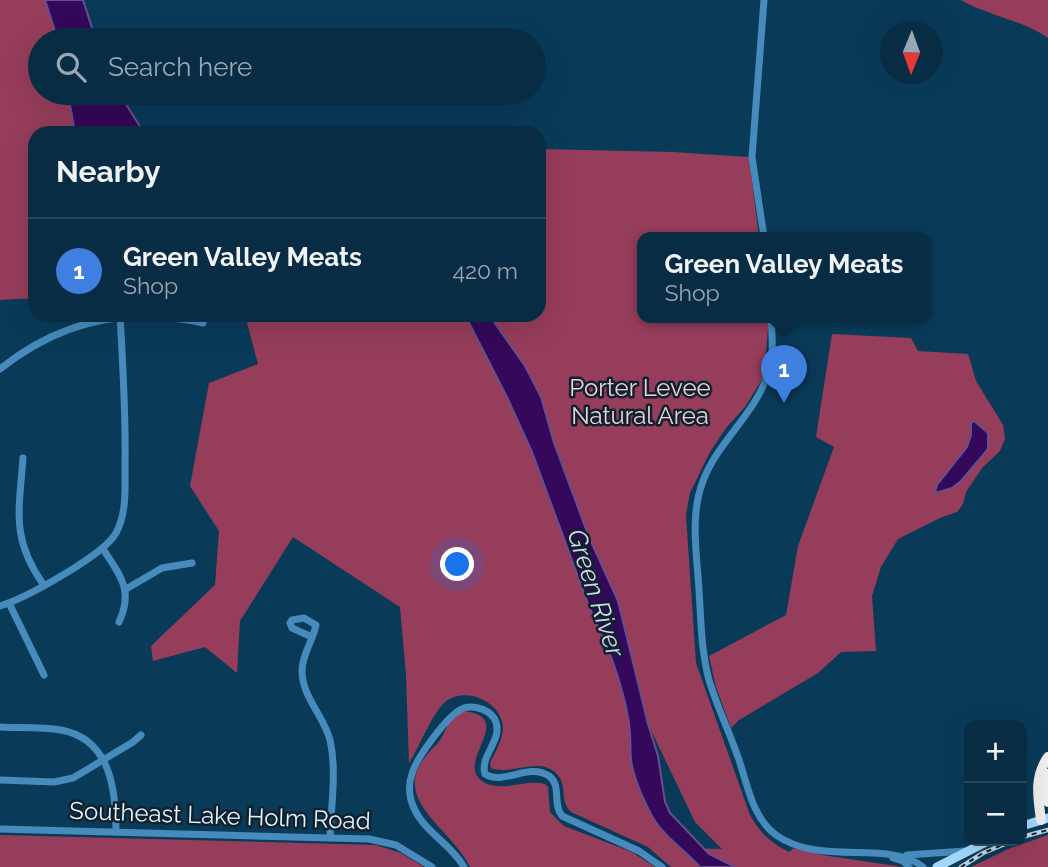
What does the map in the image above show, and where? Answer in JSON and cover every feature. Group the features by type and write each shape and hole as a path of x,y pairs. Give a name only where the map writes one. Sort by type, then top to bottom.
{"highway":[{"path":"1045,819 1038,779 1048,757"},
{"path":"1048,770 1045,782 1048,802"}],"main road":[{"path":"1027,825 1045,819"},
{"path":"937,867 976,846"}],"street":[{"path":"763,232 752,157 764,0"},
{"path":"0,369 29,349 61,333 99,322"},
{"path":"0,606 103,548 119,528 124,496 126,418 120,322"},
{"path":"196,322 203,323"},
{"path":"771,323 772,350 765,383 754,403 714,458 698,497 696,529 704,659 710,684 753,804 762,821 776,835 794,845 831,853 872,855 965,851"},
{"path":"23,458 19,506 21,538 29,564 43,584"},
{"path":"103,548 126,589 125,604 119,622"},
{"path":"126,589 162,568 192,563"},
{"path":"9,603 44,675"},
{"path":"312,637 304,657 303,681 325,725 330,742 333,762 330,837"},
{"path":"464,867 425,826 415,810 410,792 412,772 417,762 444,725 460,709 473,707 489,713 496,725 496,739 483,765 485,774 498,778 535,771 550,776 557,788 558,811 562,816 639,851 662,867"},
{"path":"0,727 67,732 85,741 104,761 114,788 116,832"},
{"path":"0,780 54,782 81,776 141,735"},
{"name":"Southeast Lake Holm Road","path":"0,829 369,839 396,845 432,867"},
{"path":"872,855 904,861 909,867"},
{"path":"901,855 923,867"}],"green space":[{"path":"0,0 45,0 54,28 28,28 28,105 70,105 74,126 28,126 28,298 0,300"},
{"path":"961,0 1048,0 1048,38 1027,27"},
{"name":"Porter Levee Natural Area","path":"546,149 749,157 758,232 637,232 637,323 768,323 764,376 745,407 726,428 710,452 690,493 686,515 696,663 750,815 766,837 789,852 794,848 903,867 671,867 648,847 571,812 565,803 560,777 549,768 491,768 490,763 503,732 501,718 489,703 471,696 452,698 444,703 430,723 409,764 400,607 293,537 240,621 237,673 205,647 153,661 151,646 215,585 219,531 190,486 209,383 258,364 247,322 469,322 532,452 590,609 602,632 622,688 629,720 631,760 681,848 722,849 695,822 648,724 618,601 589,537 554,443 541,397 525,366 494,322 546,322"},
{"path":"832,334 911,338 918,351 968,354 976,381 1003,425 1005,439 1000,451 982,468 966,492 963,504 957,512 898,539 881,567 872,596 876,651 841,652 818,673 739,720 731,728 716,687 709,656 786,615 798,546 834,447 816,437"},
{"path":"463,711 479,715 486,722 486,731 475,765 476,775 485,783 500,786 545,784 548,787 550,812 564,826 632,852 655,867 470,867 460,851 424,809 417,795 415,780 421,763 450,721"},
{"path":"0,835 376,845 401,853 424,867 0,867"},
{"path":"1048,835 1048,867 971,867 1008,849 1027,846 1027,842"}],"water":[{"path":"45,0 83,0 92,28 54,28"},
{"path":"70,105 126,105 140,126 74,126"},
{"name":"Green River","path":"469,322 494,322 525,366 541,397 554,443 589,537 618,601 658,756 665,802 670,813 709,854 735,867 700,867 662,830 639,789 632,767 628,717 613,662 590,609 532,452"},
{"path":"974,421 988,433 988,449 961,481 952,488 935,493 937,485 967,447 971,423"}],"railway":[{"path":"1027,836 1048,830"},
{"path":"961,867 1000,846"}],"place":[{"name":"Green Valley Meats","path":"784,403"}]}
